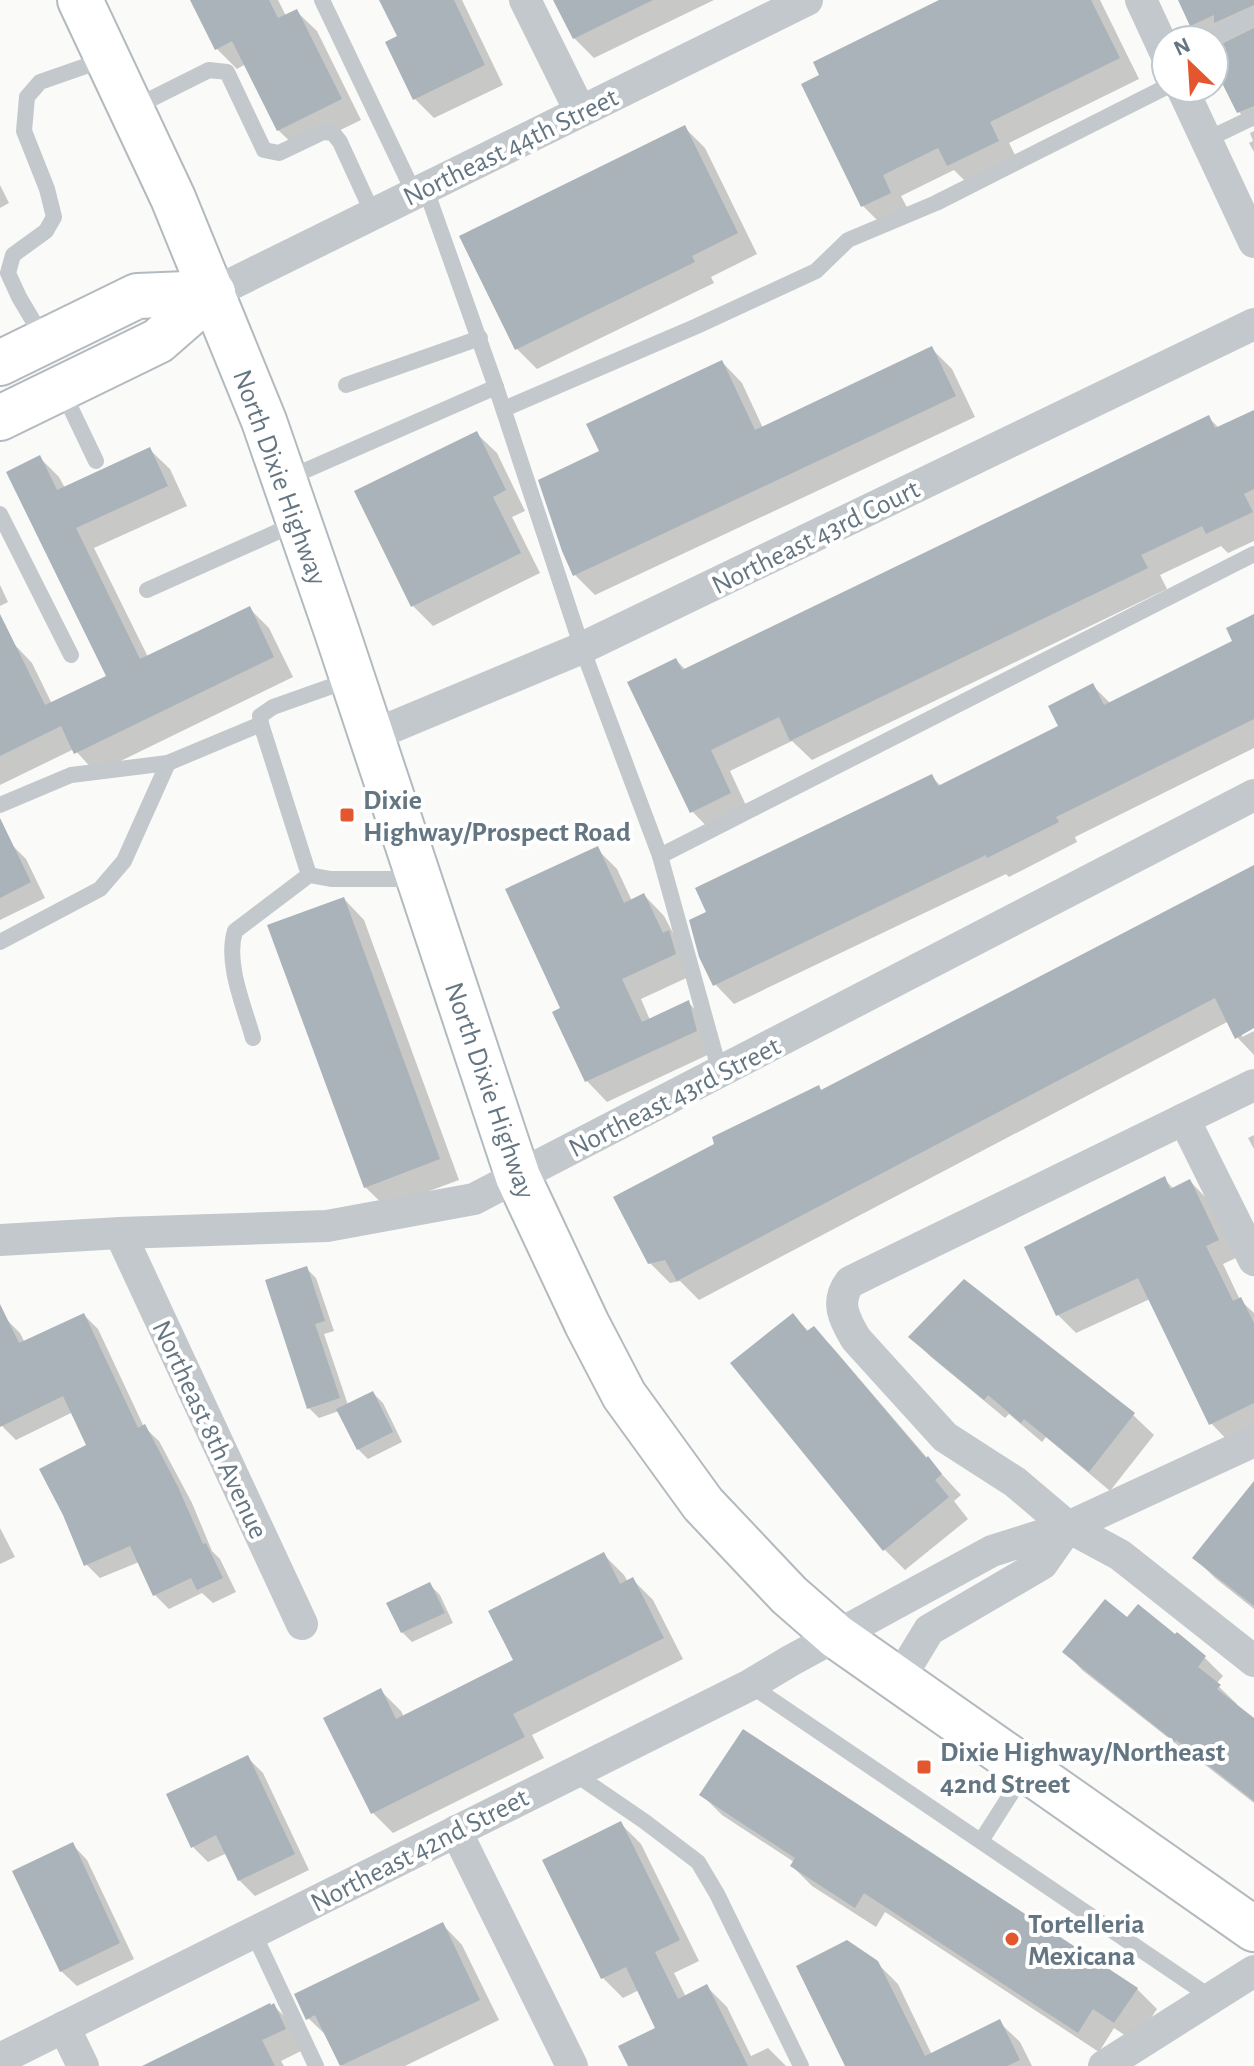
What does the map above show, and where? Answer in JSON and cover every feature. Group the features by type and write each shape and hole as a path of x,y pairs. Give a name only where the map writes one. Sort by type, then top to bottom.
{"main road":[{"name":"North Dixie Highway","path":"80,0 173,198 285,480 518,1177 624,1395 703,1504 789,1595 836,1636 1254,1929"},
{"path":"0,363 137,296 213,293"},
{"path":"0,418 158,341 213,293"}],"street":[{"path":"525,0 580,111"},
{"name":"Northeast 44th Street","path":"213,293 807,0"},
{"path":"1141,0 1152,24"},
{"path":"1189,104 1206,140 1246,203 1254,242"},
{"name":"Northeast 43rd Court","path":"371,736 582,648 1254,324"},
{"name":"Northeast 43rd Street","path":"0,1240 327,1226 474,1199 1254,795"},
{"path":"1254,1085 850,1282 843,1292 846,1322 856,1339 945,1437 1015,1482 1068,1527 1120,1555 1254,1661"},
{"path":"1184,1119 1254,1260"},
{"name":"Northeast 8th Avenue","path":"120,1233 302,1624"},
{"name":"Northeast 42nd Street","path":"0,2059 750,1685 992,1551 1068,1527 1254,1441"},
{"path":"898,1681 929,1630 1042,1564 1068,1527"},
{"path":"456,1831 572,2066"},
{"path":"1104,2066 1254,1971"},
{"path":"64,2027 83,2066"}],"lane":[{"path":"322,0 420,190 480,338 582,648 660,856 720,1072"},
{"path":"1230,28 1254,16"},
{"path":"45,341 8,273 13,255 46,231 54,217 47,189 24,131 27,97 40,82 107,58"},
{"path":"132,109 209,70 227,72 264,150 279,153 323,132 333,133 373,214"},
{"path":"504,409 816,271 848,240 936,203 1150,95"},
{"path":"1206,140 1254,117"},
{"path":"346,385 480,338"},
{"path":"285,480 496,387"},
{"path":"62,388 96,461"},
{"path":"0,514 71,655"},
{"path":"147,590 299,522"},
{"path":"660,856 1254,554"},
{"path":"309,875 260,716 273,707 352,679"},
{"path":"0,805 71,775 168,763 261,724"},
{"path":"0,942 100,889 124,861 168,763"},
{"path":"253,1038 232,959 231,943 235,931 309,875 331,879 419,879"},
{"path":"750,1685 1212,1998"},
{"path":"981,1841 1026,1770"},
{"path":"572,1772 698,1862 717,1894 801,2066"},
{"path":"253,1932 316,2066"}],"building":[{"path":"190,0 269,0 278,18 297,9 342,99 277,131 232,41 215,50"},
{"path":"379,0 454,0 485,65 413,100 385,42 397,36"},
{"path":"553,0 653,0 573,39"},
{"path":"939,0 1091,0 1120,58 990,122 999,141 947,166 938,148 883,175 891,193 861,207 801,84 819,75 813,62"},
{"path":"1178,0 1254,0 1254,5 1214,23 1214,15 1189,24"},
{"path":"1254,28 1254,106 1237,113 1230,99 1230,40"},
{"path":"685,125 738,233 692,256 695,262 515,350 459,236"},
{"path":"932,346 956,396 573,576 538,480 599,451 586,424 722,360 755,430"},
{"path":"1254,410 1254,489 1244,494 1253,512 1206,534 1202,526 1141,555 1148,568 790,741 779,717 711,750 731,793 690,813 627,682 676,658 682,670 1209,415 1215,428"},
{"path":"477,431 506,490 493,497 521,553 411,607 354,491"},
{"path":"150,447 168,486 76,528 140,659 250,606 274,657 74,754 61,726 0,756 0,614 45,705 106,676 6,472 40,455 57,490"},
{"path":"1254,614 1254,719 1056,817 1059,822 987,858 986,855 713,986 699,957 689,920 706,912 695,888 932,774 938,786 1058,726 1048,706 1093,683 1104,705 1232,641 1226,628"},
{"path":"0,818 31,882 0,898"},
{"path":"598,846 624,903 644,893 663,933 669,930 676,954 622,979 642,1022 689,1000 697,1031 585,1082 552,1012 560,1008 505,889"},
{"path":"1254,865 1254,1028 1235,1039 1215,998 677,1281 665,1260 648,1264 613,1197 714,1144 712,1137 819,1085 821,1090"},
{"path":"344,897 440,1159 364,1188 267,925"},
{"path":"1165,1176 1170,1189 1190,1179 1219,1240 1206,1246 1233,1301 1241,1297 1254,1323 1254,1403 1209,1425 1138,1278 1056,1316 1024,1247"},
{"path":"307,1266 325,1321 315,1324 340,1398 307,1409 265,1280"},
{"path":"964,1279 1135,1413 1089,1472 1024,1419 1021,1423 988,1395 984,1400 908,1337"},
{"path":"0,1304 19,1343 84,1313 138,1428 145,1424 203,1544 206,1543 223,1578 197,1590 191,1578 153,1596 130,1546 84,1566 63,1515 39,1469 86,1445 63,1396 0,1427"},
{"path":"793,1313 807,1331 814,1326 942,1474 935,1480 949,1497 883,1551 730,1363"},
{"path":"373,1391 393,1432 357,1450 336,1409"},
{"path":"1254,1481 1254,1606 1192,1558"},
{"path":"604,1552 620,1584 633,1577 664,1638 513,1714 525,1737 371,1814 323,1718 381,1688 396,1719 513,1660 488,1611"},
{"path":"430,1582 445,1613 401,1633 386,1603"},
{"path":"1105,1599 1127,1617 1138,1604 1175,1634 1177,1632 1206,1656 1198,1667 1221,1685 1217,1689 1254,1718 1254,1801 1062,1652"},
{"path":"743,1729 1138,1988 1114,2023 1093,2009 1078,2033 864,1893 855,1908 790,1866 795,1858 699,1795"},
{"path":"248,1755 295,1854 238,1881 216,1835 191,1848 166,1794"},
{"path":"621,1821 680,1940 655,1952 678,1999 707,1984 748,2066 628,2066 618,2046 655,2028 626,1967 601,1979 542,1860"},
{"path":"73,1842 120,1943 60,1972 12,1871"},
{"path":"443,1922 480,2000 340,2066 315,2015 306,2020 294,1994"},
{"path":"847,1940 878,1961 925,2056 1000,2019 1020,2060 1007,2066 845,2066 796,1966"},
{"path":"274,2003 286,2029 262,2040 275,2066 142,2066"}],"place":[{"name":"Dixie Highway/Prospect Road","path":"347,815"},
{"name":"Dixie Highway/Northeast 42nd Street","path":"924,1767"},
{"name":"Tortelleria Mexicana","path":"1012,1939"}]}
